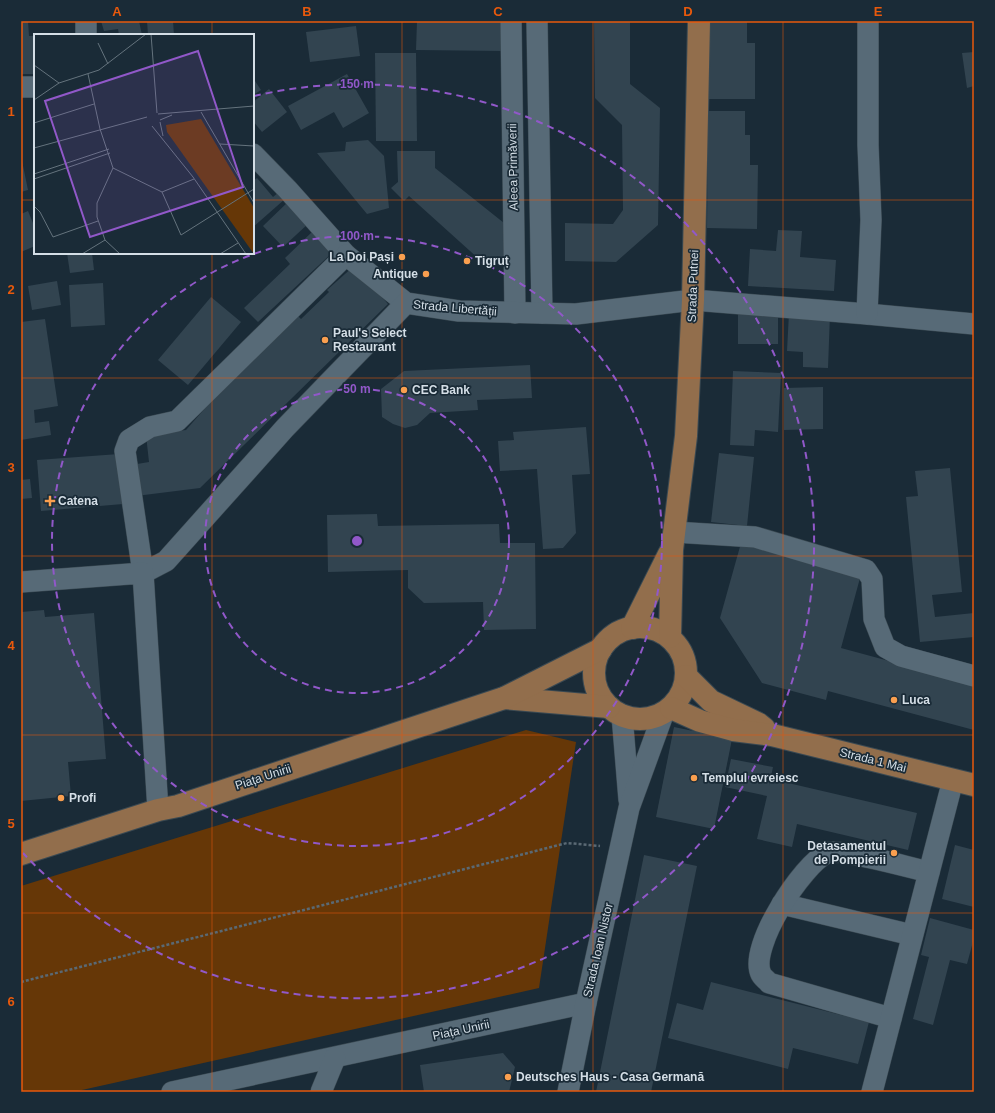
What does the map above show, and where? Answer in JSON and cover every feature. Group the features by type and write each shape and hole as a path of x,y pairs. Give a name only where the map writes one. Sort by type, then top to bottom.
{"main road":[{"name":"Strada Putnei","path":"670,637 673,541 686,436 693,300 699,21"},
{"name":"Strada Putnei","path":"632,628 673,541"},
{"path":"645,627 658,630 670,637 680,648 685,660 686,676 683,690 667,710 651,718 636,719 616,711 600,694 595,680 596,664 601,649 609,639 619,632 632,628 645,627"},
{"name":"Piața Unirii","path":"21,854 158,810 178,806 504,698 601,649"},
{"name":"Strada 1 Mai","path":"686,676 711,701 759,724 772,735"},
{"name":"Piața Unirii","path":"504,698 616,711"},
{"name":"Strada 1 Mai","path":"667,710 733,730 772,735 964,783"}],"street":[{"path":"86,21 86,34"},
{"name":"Aleea Primăverii","path":"510,21 515,313"},
{"path":"537,21 542,313"},
{"path":"867,314 871,220 868,145 868,21"},
{"path":"21,86 34,87"},
{"name":"Strada Libertății","path":"254,155 288,190 346,255 406,303 459,311 576,314 693,300 974,324"},
{"path":"158,810 144,573 125,451 129,440 150,427 177,421 346,255"},
{"path":"21,582 144,573 166,561 285,428 406,303"},
{"path":"673,541 755,537 866,570 872,579 874,619 885,647 901,656 974,676"},
{"name":"Strada Ioan Nistor","path":"568,1092 629,808 667,710"},
{"name":"Strada Ioan Nistor","path":"616,711 629,808"},
{"path":"872,1092 929,872 964,783"},
{"path":"891,1018 769,983 761,974 759,958 765,936 782,904 808,868 828,853 844,852 929,872"},
{"path":"782,904 912,935"},
{"name":"Piața Unirii","path":"172,1092 586,1003"},
{"path":"321,1092 335,1058"}],"path":[{"path":"21,982 567,843 621,848"}],"shaded area":[{"path":"526,730 576,742 539,988 73,1092 21,1092 21,886"}],"building":[{"path":"28,21 29,36 34,36 34,74 21,74 21,22"},
{"path":"101,21 139,21 142,34 119,34 118,29 104,31"},
{"path":"147,21 173,21 174,34 148,34"},
{"path":"417,21 505,21 505,51 416,50"},
{"path":"594,21 630,21 630,84 660,108 658,225 616,262 565,261 565,223 613,224 623,210 622,125 595,98"},
{"path":"706,21 747,21 747,43 755,43 755,99 706,99"},
{"path":"356,26 360,56 310,62 306,32"},
{"path":"974,52 974,86 967,88 962,53"},
{"path":"375,53 416,53 417,141 376,141"},
{"path":"347,74 369,113 343,128 334,112 301,130 288,106"},
{"path":"254,80 261,90 254,94"},
{"path":"269,89 287,112 262,132 254,122 254,101"},
{"path":"708,111 745,111 745,135 750,135 750,165 758,165 757,229 707,228"},
{"path":"368,140 384,156 389,208 367,214 317,153 345,151 346,142"},
{"path":"397,151 435,151 435,168 504,223 506,262 480,260 409,196 404,201 391,188 398,182"},
{"path":"21,156 28,190 21,192"},
{"path":"257,178 273,197 279,192 285,199 254,226 254,180"},
{"path":"289,201 309,223 283,247 263,226"},
{"path":"28,211 34,226 34,246 21,252 21,214"},
{"path":"778,230 802,231 800,257 836,260 834,291 748,286 750,249 776,251"},
{"path":"313,231 333,252 258,322 244,308 290,264 285,258"},
{"path":"67,254 92,254 94,270 70,273"},
{"path":"354,266 388,304 200,488 136,496 131,465 149,462 146,435 186,430 214,398 298,316 301,319 329,292 327,290"},
{"path":"57,281 61,305 32,310 28,286"},
{"path":"103,283 105,325 71,327 69,285"},
{"path":"211,297 241,322 188,385 158,360"},
{"path":"738,311 778,311 778,344 738,344"},
{"path":"789,313 830,314 828,368 803,367 803,352 787,351"},
{"path":"45,319 58,406 34,410 35,423 49,421 51,435 21,440 21,322"},
{"path":"530,365 532,398 477,400 478,410 430,413 417,425 405,428 393,424 382,417 381,389 404,371"},
{"path":"733,371 781,373 778,432 755,430 754,446 730,445"},
{"path":"823,387 823,429 784,430 784,388"},
{"path":"586,427 590,474 572,475 576,533 563,548 543,549 537,469 500,471 498,441 514,440 513,432"},
{"path":"719,453 754,457 747,526 711,522"},
{"path":"119,454 123,504 41,511 37,460"},
{"path":"950,468 962,592 932,595 935,617 974,613 974,637 920,642 906,497 918,496 915,471"},
{"path":"30,479 32,498 21,499 21,480"},
{"path":"377,514 378,526 499,524 500,543 535,543 536,629 484,630 483,602 424,603 408,588 408,570 328,572 327,515"},
{"path":"741,543 860,578 841,648 974,684 974,730 828,691 826,700 762,683 720,618"},
{"path":"44,610 45,617 94,613 106,759 68,762 71,796 21,801 21,612"},
{"name":"Templul evreiesc","path":"674,727 732,739 714,829 656,817"},
{"path":"731,759 773,767 769,786 771,779 917,813 908,850 797,824 792,847 757,839 767,796 725,787"},
{"path":"955,845 974,850 974,907 942,899"},
{"path":"644,855 697,866 651,1092 596,1092"},
{"path":"930,918 974,930 974,938 967,964 950,960 933,1025 913,1019 929,957 921,955"},
{"path":"711,982 869,1022 858,1064 793,1048 788,1069 668,1038 677,1003 703,1010"},
{"path":"503,1053 515,1067 509,1092 424,1092 420,1065"}],"place":[{"name":"La Doi Pași","path":"402,257"},
{"name":"Tigruț","path":"467,261"},
{"name":"Antique","path":"426,274"},
{"name":"Paul's Select Restaurant","path":"325,340"},
{"name":"CEC Bank","path":"404,390"},
{"name":"Catena","path":"50,501"},
{"name":"Luca","path":"894,700"},
{"name":"Templul evreiesc","path":"694,778"},
{"name":"Profi","path":"61,798"},
{"name":"Detasamentul de Pompierii","path":"894,853"},
{"name":"Deutsches Haus - Casa Germană","path":"508,1077"}]}
